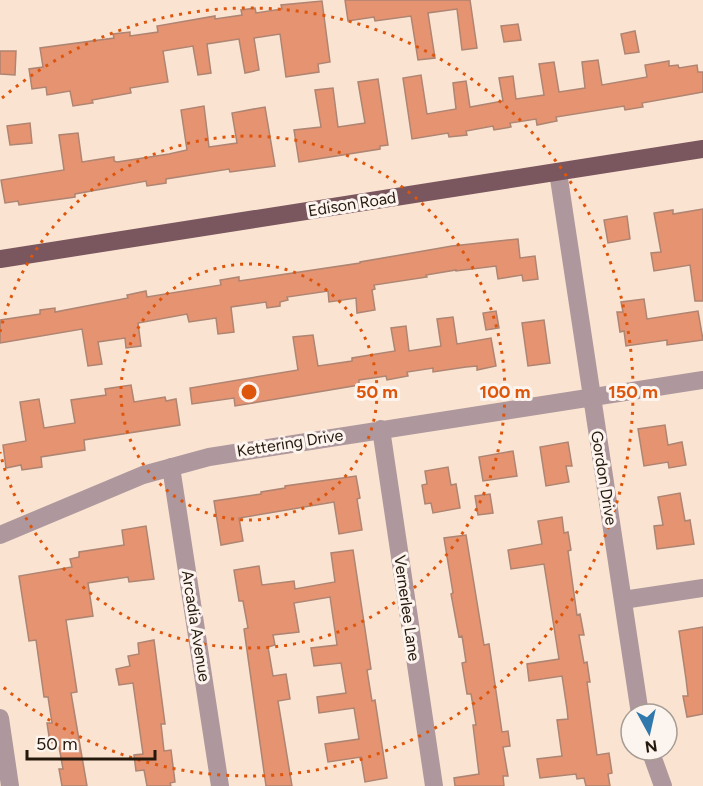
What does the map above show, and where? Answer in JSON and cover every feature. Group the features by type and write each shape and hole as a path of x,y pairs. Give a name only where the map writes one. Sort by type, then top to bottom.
{"main road":[{"name":"Edison Road","path":"0,259 703,148"}],"street":[{"name":"Gordon Drive","path":"558,171 638,702"},
{"name":"Kettering Drive","path":"0,535 122,484 171,467 227,453 703,380"},
{"name":"Vernerlee Lane","path":"381,429 434,786"},
{"name":"Arcadia Avenue","path":"171,467 220,786"},
{"path":"623,600 703,588"},
{"path":"0,718 10,786"},
{"path":"654,762 663,786"}],"building":[{"path":"345,0 470,0 477,48 462,50 457,9 428,13 435,58 418,60 411,16 375,21 374,17 348,21"},
{"path":"322,1 330,62 318,64 319,72 286,77 280,34 254,38 259,70 245,73 239,39 207,44 211,73 198,75 193,46 163,51 168,82 130,88 131,93 92,100 93,103 73,106 70,91 47,95 46,87 32,89 29,69 43,67 40,48 114,38 113,34 130,32 130,36 158,32 157,26 215,16 215,19 242,15 241,10 255,8 256,13 282,9 281,5"},
{"path":"518,24 521,40 504,42 501,26"},
{"path":"635,31 639,52 625,54 621,34"},
{"path":"0,51 16,51 15,75 0,74"},
{"path":"598,60 602,85 647,77 645,65 669,61 669,66 678,65 679,68 697,65 698,72 703,72 703,92 642,103 643,107 625,110 624,106 556,117 557,121 537,125 536,119 510,123 511,127 494,130 493,126 466,131 467,135 449,137 448,133 412,139 403,78 421,75 427,114 456,109 453,83 466,81 470,107 503,101 499,78 513,76 516,99 544,95 539,64 554,62 559,92 585,88 582,62"},
{"path":"378,79 388,145 380,146 380,149 299,162 294,130 321,127 315,90 333,88 338,127 365,123 358,82"},
{"path":"204,106 209,147 237,143 232,113 265,107 275,166 230,172 229,169 166,179 166,183 147,186 146,181 75,194 75,197 19,205 18,201 5,203 1,180 64,170 59,135 78,133 82,162 114,157 114,161 117,162 169,154 187,150 181,110"},
{"path":"30,123 32,143 10,145 7,126"},
{"path":"703,209 703,301 695,301 690,265 654,271 651,253 661,252 654,213 673,210 673,214"},
{"path":"627,216 630,239 608,243 604,220"},
{"path":"518,239 520,258 535,256 538,279 523,281 522,275 498,279 496,266 426,275 427,277 374,285 375,289 372,290 375,310 357,313 356,298 329,302 328,291 287,297 288,300 280,302 280,306 267,308 266,302 231,307 234,332 218,334 216,318 189,322 187,314 138,323 141,346 126,348 125,338 98,342 102,364 88,366 82,329 0,343 0,320 40,314 40,310 55,308 55,312 128,298 127,295 146,291 147,297 221,285 220,280 239,277 239,281 360,263 452,246"},
{"path":"644,299 647,319 698,311 703,340 667,345 667,340 626,346 624,331 620,332 617,312 623,312 621,302"},
{"path":"496,311 499,328 486,330 483,313"},
{"path":"453,317 457,344 491,338 496,366 477,370 477,366 433,372 433,368 407,372 408,376 387,380 386,376 359,380 359,385 235,406 234,398 192,404 190,388 298,370 293,337 313,335 318,366 395,351 391,328 406,326 409,351 441,346 437,319"},
{"path":"544,320 550,363 528,366 522,323"},
{"path":"131,385 134,402 165,397 166,401 176,399 180,425 84,440 85,450 41,457 42,467 22,470 21,465 6,468 3,445 26,441 20,402 39,399 44,428 75,423 71,400 106,395 105,389"},
{"path":"665,425 668,445 682,442 686,465 669,468 668,462 644,466 638,429"},
{"path":"568,442 572,466 566,466 569,482 546,486 540,447"},
{"path":"513,451 517,476 483,481 479,457"},
{"path":"448,467 451,485 456,484 460,508 433,513 431,503 425,504 422,485 427,484 425,471"},
{"path":"356,476 362,530 339,534 334,502 239,518 243,541 221,545 214,501 261,494 261,492 285,488 285,486"},
{"path":"680,493 685,521 690,520 694,544 657,549 654,526 663,525 658,497"},
{"path":"490,494 493,513 478,515 475,496"},
{"path":"562,517 564,533 568,532 571,550 568,551 577,615 580,614 584,635 579,635 590,682 587,682 597,755 609,753 612,773 608,774 610,786 586,786 584,778 577,779 576,774 540,778 537,759 562,756 557,720 568,719 567,709 562,676 529,681 527,664 559,659 544,564 511,569 508,550 542,544 538,521"},
{"path":"146,526 154,579 129,582 128,577 88,583 93,616 66,620 77,692 71,693 87,786 62,786 59,769 63,769 58,741 50,743 47,723 52,723 48,697 44,697 36,640 29,641 19,576 72,567 70,559 79,557 79,552 124,545 122,530"},
{"path":"466,535 484,645 489,644 502,732 508,731 510,746 503,747 508,776 503,776 504,786 455,786 454,778 479,774 473,725 476,725 471,694 467,694 462,663 466,662 451,594 453,593 444,538"},
{"path":"353,550 371,669 367,670 372,701 375,700 387,778 365,782 361,757 328,762 325,744 359,739 354,708 319,713 317,697 346,693 341,663 314,666 311,648 337,645 330,597 294,603 299,632 273,635 275,645 268,647 273,676 286,674 290,699 278,701 292,786 266,786 244,629 248,628 243,601 239,601 234,570 259,566 262,585 294,581 295,589 335,582 331,553"},
{"path":"703,627 703,714 687,717 683,696 688,696 679,631"},
{"path":"154,640 165,724 161,724 164,751 171,750 175,782 170,783 171,786 147,786 144,770 136,771 134,755 143,754 133,683 119,685 116,669 130,666 128,656 139,654 138,643"}]}
